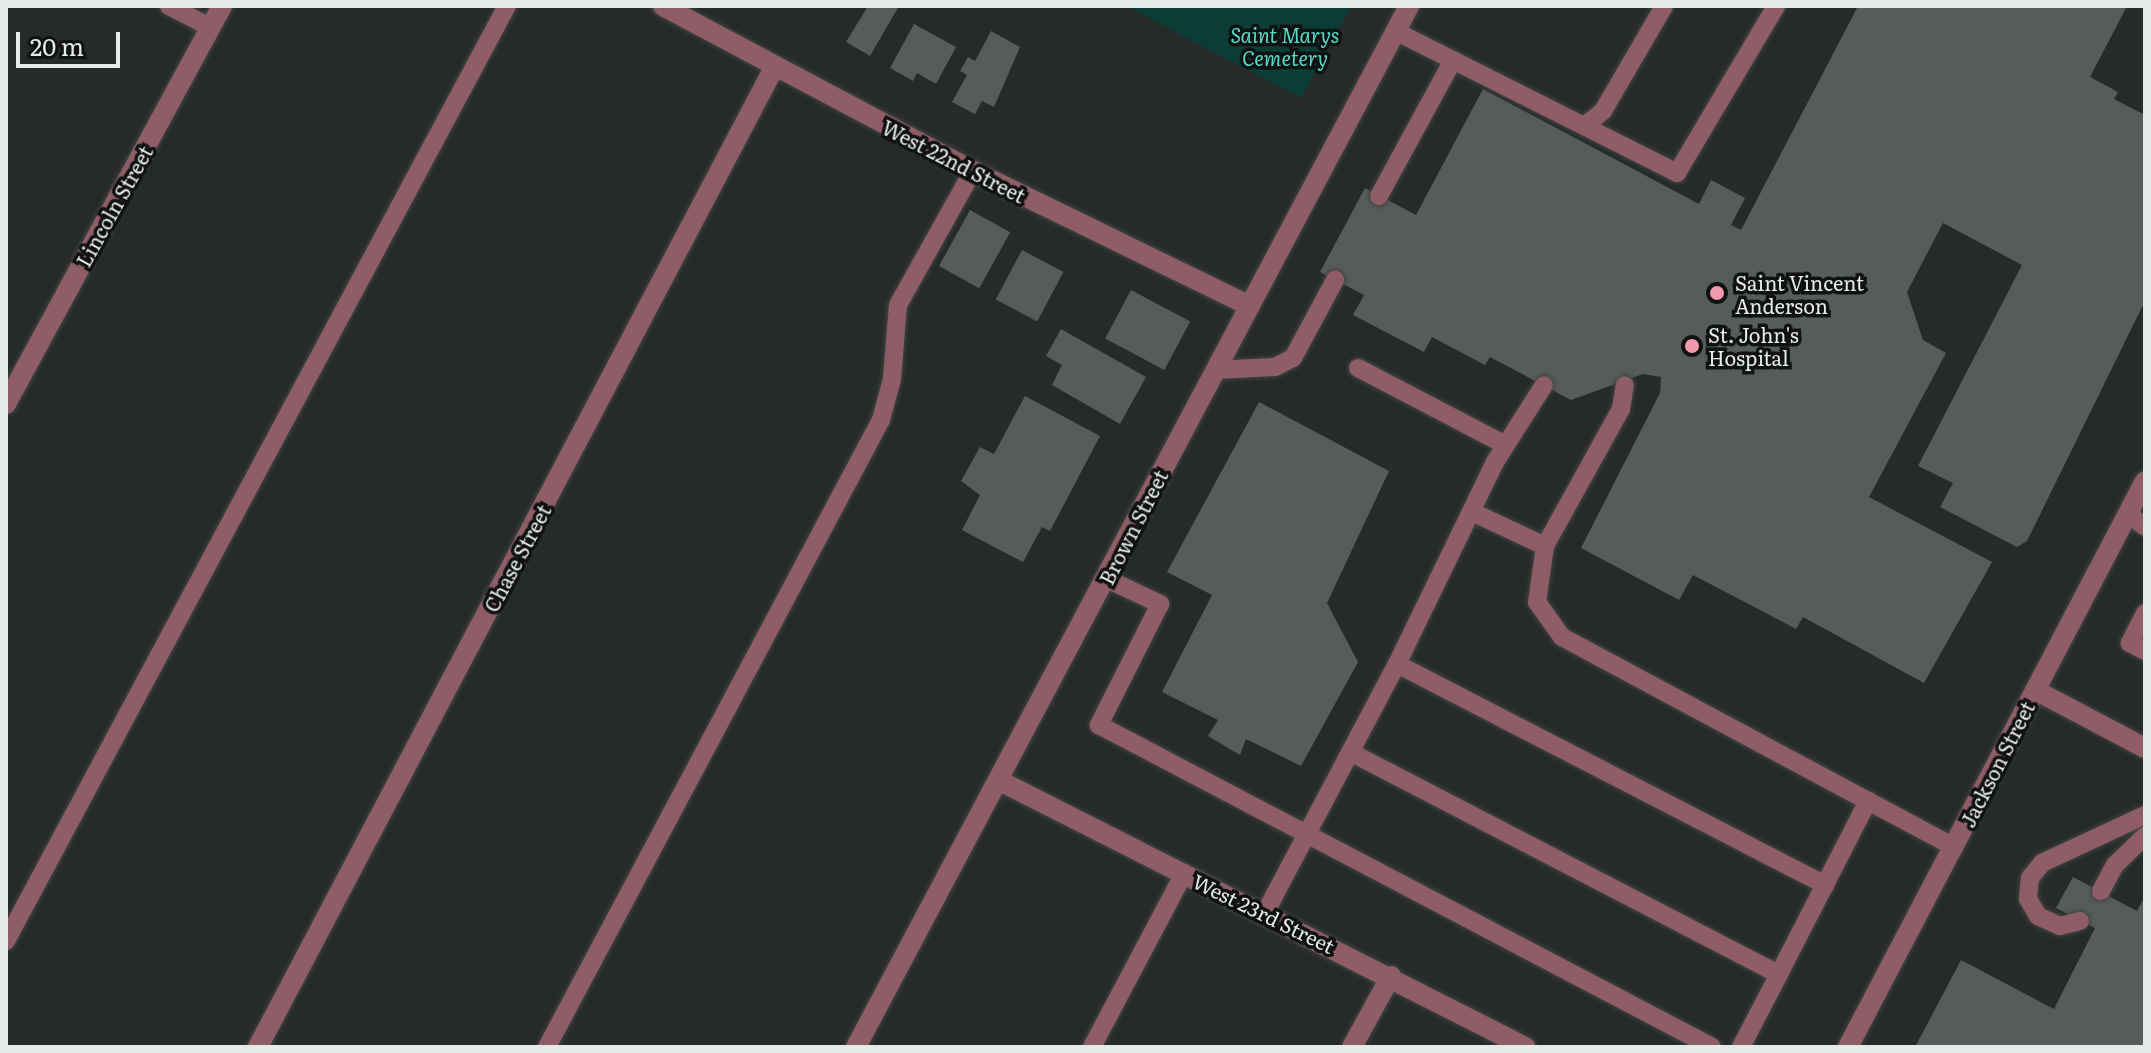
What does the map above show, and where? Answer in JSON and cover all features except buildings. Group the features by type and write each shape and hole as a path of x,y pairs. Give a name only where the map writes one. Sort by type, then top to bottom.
{"street":[{"name":"Lincoln Street","path":"6,404 222,6"},
{"name":"West 22nd Street","path":"663,6 774,68 973,171 1250,306"},
{"name":"Brown Street","path":"856,1047 1409,6"},
{"name":"Chase Street","path":"258,1047 774,68"},
{"name":"Jackson Street","path":"1848,1047 2145,481"},
{"path":"2035,690 2145,748"},
{"name":"West 23rd Street","path":"1000,781 1391,976 1525,1047"},
{"path":"1352,1047 1391,976"}],"lane":[{"path":"169,6 210,27"},
{"path":"6,941 507,6"},
{"path":"1584,126 1603,111 1664,6"},
{"path":"1395,31 1677,173 1776,6"},
{"path":"1379,196 1453,60"},
{"path":"547,1047 881,420 892,379 898,305 973,171"},
{"path":"1215,370 1275,367 1293,358 1335,280"},
{"path":"1358,368 1505,445"},
{"path":"1265,913 1397,664 1505,445 1544,385"},
{"path":"1625,385 1621,409 1545,546 1537,602 1562,637 1954,847"},
{"path":"1472,512 1545,546"},
{"path":"2128,514 2145,527"},
{"path":"1107,579 1160,604 1099,725 1305,837 1712,1047"},
{"path":"2145,613 2130,643 2145,651"},
{"path":"1397,664 1825,885"},
{"path":"1350,752 1779,974"},
{"path":"1741,1047 1868,801"},
{"path":"2080,921 2060,926 2038,916 2028,899 2030,878 2042,863 2145,815"},
{"path":"2101,891 2115,865 2145,836"},
{"path":"1092,1047 1184,873"}],"green space":[{"name":"Saint Marys Cemetery","path":"1126,6 1351,6 1301,98"}],"place":[{"name":"Saint Vincent Anderson","path":"1717,293"},
{"name":"St. John's Hospital","path":"1692,346"}]}
